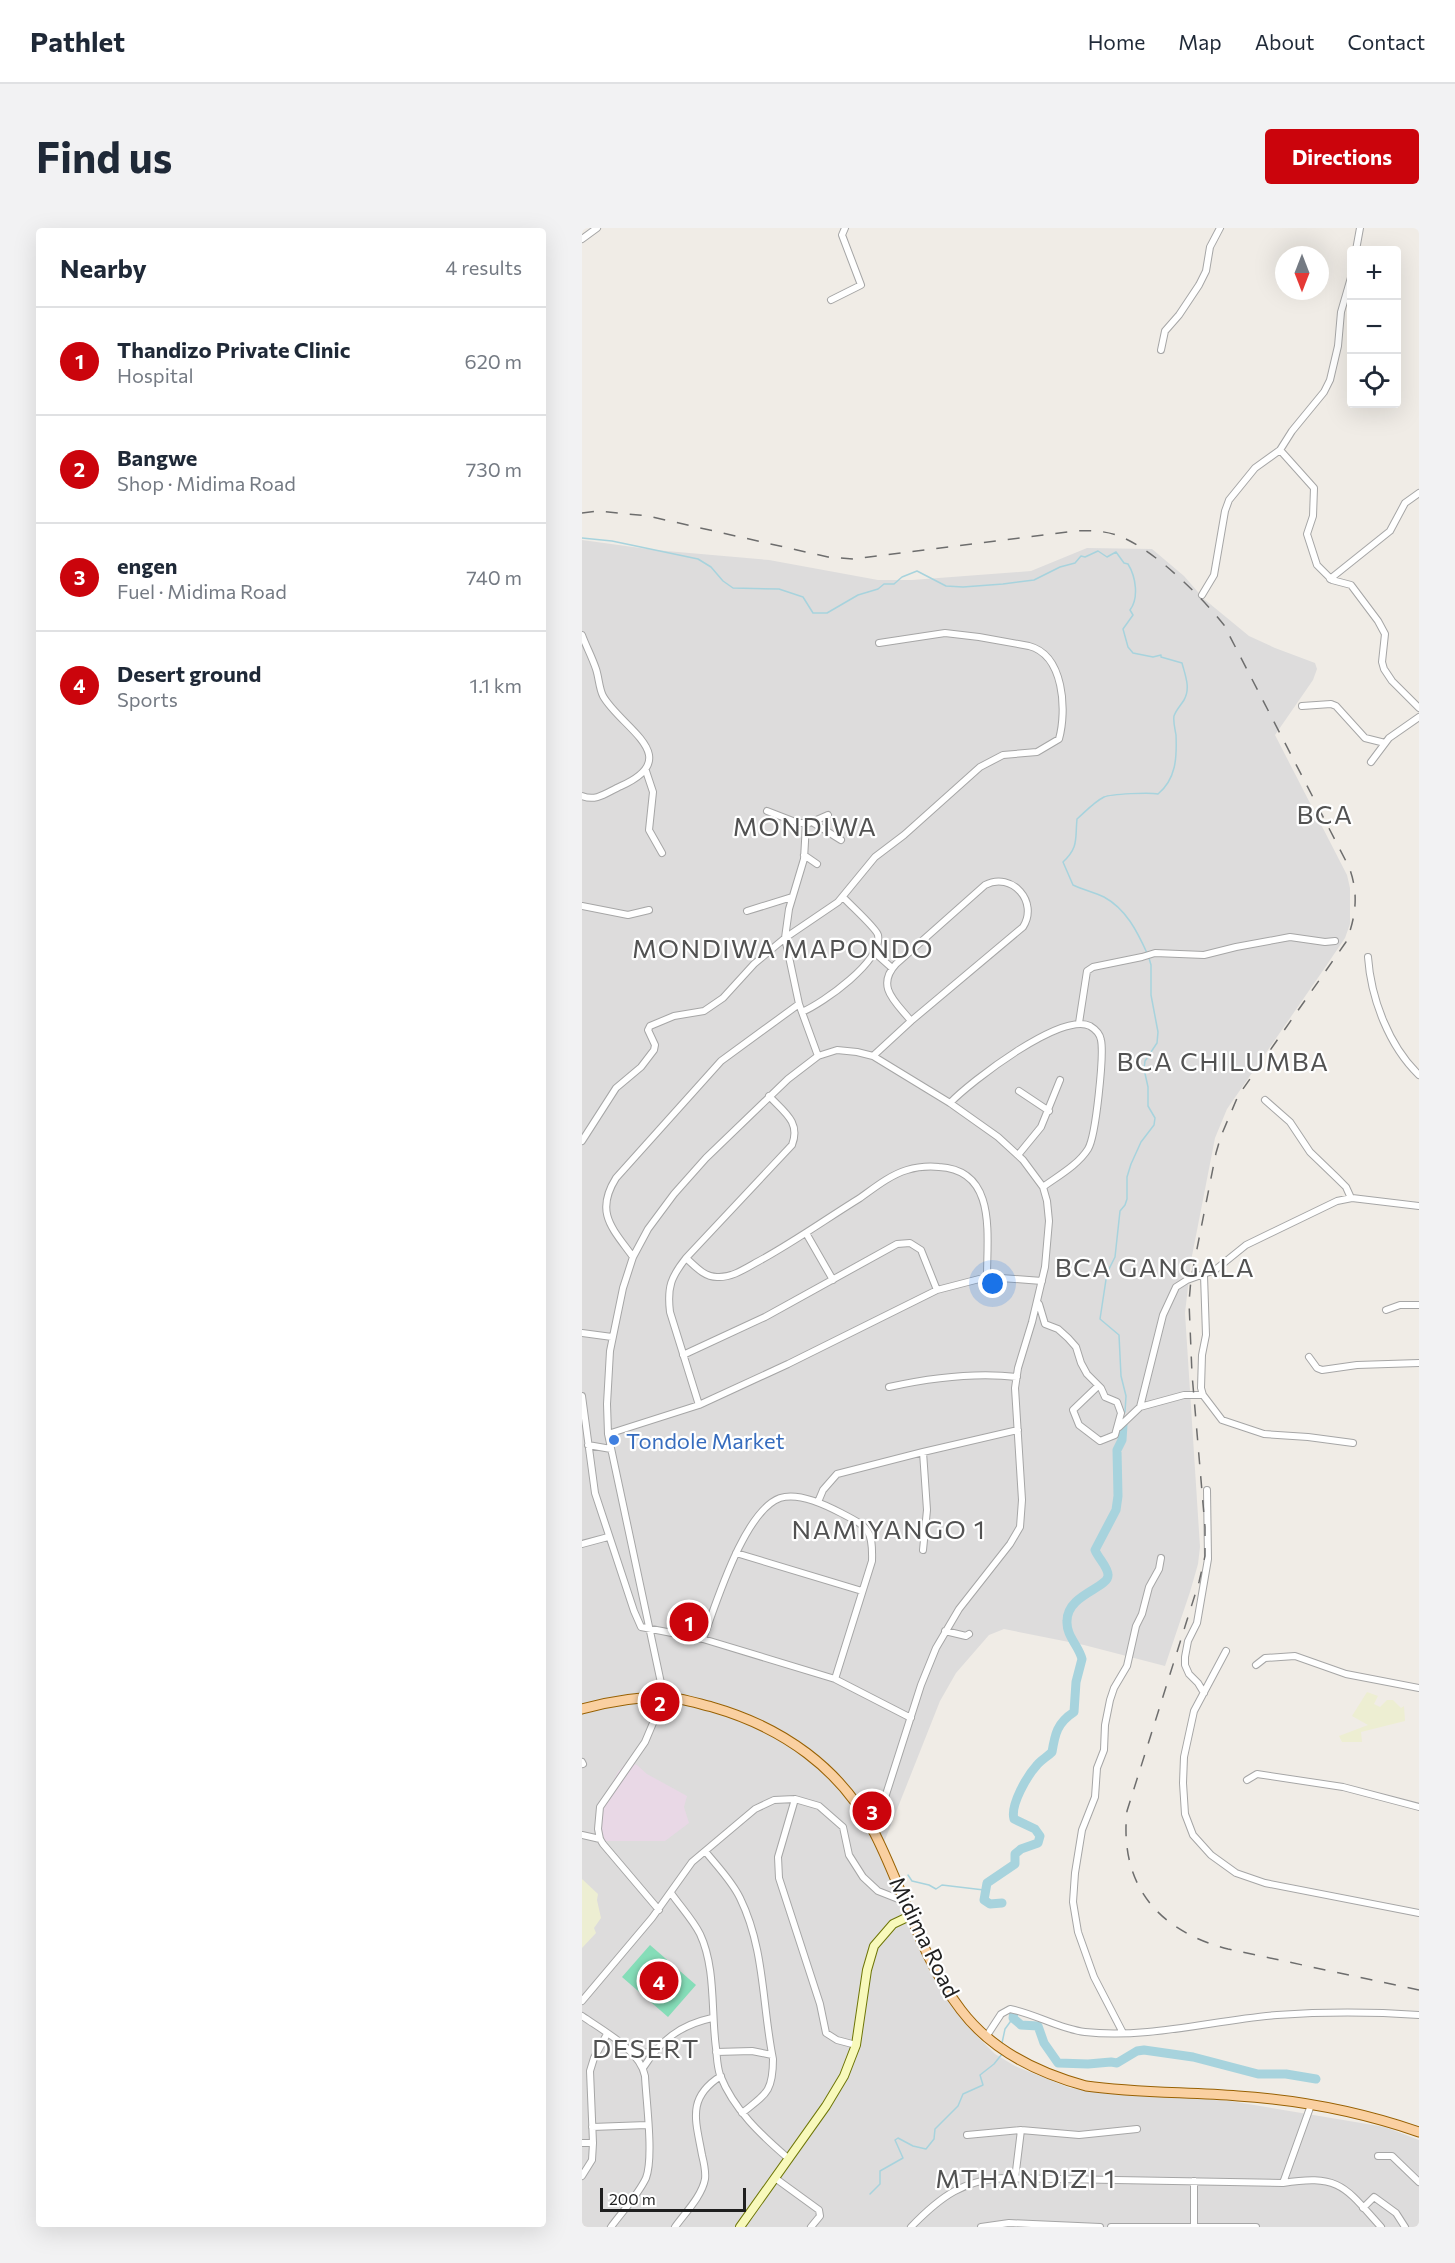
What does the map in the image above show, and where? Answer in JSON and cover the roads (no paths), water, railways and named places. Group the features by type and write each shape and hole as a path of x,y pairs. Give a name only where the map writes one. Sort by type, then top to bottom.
{"main road":[{"name":"Midima Road","path":"582,1709 600,1704 664,1696 741,1715 761,1724 810,1754 855,1801 874,1832 932,1961 952,1997 986,2037 1026,2064 1086,2086 1241,2096 1311,2105 1350,2112 1419,2132"}],"street":[{"path":"582,238 597,228"},
{"path":"831,300 861,285 842,236 845,228"},
{"path":"1161,350 1165,330 1179,315 1199,285 1208,262 1210,247 1220,228"},
{"path":"1357,246 1360,228"},
{"path":"1203,595 1214,575 1226,504 1250,473 1280,450 1330,381 1338,346 1341,312 1347,291"},
{"path":"1280,450 1314,488 1313,516 1307,534 1317,565 1330,579 1351,585 1378,621 1385,634 1382,662 1384,669 1392,681 1419,708"},
{"path":"1330,579 1390,531 1405,503 1419,493"},
{"path":"582,1141 616,1088 641,1067 654,1050 655,1045 649,1028 675,1016 708,1009 728,994 747,970 785,938 843,897 878,853 904,835 980,766 1003,755 1029,754 1042,750 1058,741 1061,733 1062,710 1059,678 1043,652 1036,648 951,634 933,634 879,643"},
{"path":"582,635 604,697 645,746 649,754 646,771 653,797 649,830 662,853"},
{"path":"1302,706 1332,704 1365,738 1385,743"},
{"path":"1371,762 1385,743 1419,717"},
{"path":"582,796 590,799 598,797 646,771"},
{"path":"767,811 791,821 809,823 841,840"},
{"path":"809,823 828,815"},
{"path":"809,823 785,938 799,1004 818,1056"},
{"path":"804,855 817,864"},
{"path":"873,1056 1023,927 1029,914 1026,902 1011,883 1005,880 985,885 892,968 886,980 888,991 911,1021"},
{"path":"747,911 792,897"},
{"path":"802,1012 825,1000 840,988 874,952 878,940 876,931 843,897"},
{"path":"582,906 628,915 649,910"},
{"path":"1079,1023 1088,969 1155,952 1199,956 1236,946 1290,937 1325,942 1335,941"},
{"path":"874,952 892,968"},
{"path":"1368,957 1371,986 1387,1028 1402,1056 1419,1075"},
{"path":"633,1257 614,1230 606,1213 606,1197 616,1178 721,1061 799,1004"},
{"path":"950,1103 996,1064 1068,1025 1079,1023 1092,1028 1101,1040 1100,1073 1092,1137 1088,1149 1082,1156 1042,1187"},
{"path":"659,1910 600,1839 598,1829 600,1807 645,1742 664,1696 608,1434 607,1394 612,1337 623,1288 633,1257 654,1220 674,1194 706,1158 769,1096 818,1056 828,1052 846,1050 873,1056 950,1103 998,1137 1018,1155 1042,1187 1047,1201 1049,1233 1038,1301 1017,1377 1015,1393 1022,1500 1020,1527 1010,1544 959,1609 928,1666 874,1832"},
{"path":"1018,1155 1041,1127 1060,1080"},
{"path":"1019,1091 1049,1111"},
{"path":"699,1405 670,1312 669,1286 673,1274 686,1258 792,1145 795,1135 792,1120 769,1096"},
{"path":"1264,1100 1290,1122 1310,1152 1337,1178 1351,1198"},
{"path":"686,1258 708,1276 723,1277 746,1268 806,1233 894,1175 923,1166 948,1167 969,1176 984,1205 987,1228 987,1276"},
{"path":"1140,1407 1168,1300 1182,1282 1215,1270 1233,1253 1337,1201 1351,1198 1419,1206"},
{"path":"806,1233 833,1280"},
{"path":"683,1355 765,1317 897,1244 910,1243 921,1250 937,1290"},
{"path":"1204,1275 1206,1335 1202,1355 1201,1388 1203,1395 1222,1420 1264,1434 1353,1443"},
{"path":"608,1434 699,1405 788,1364 937,1290 987,1276 1042,1281"},
{"path":"1038,1301 1045,1324 1058,1329 1068,1338 1076,1347 1084,1369 1105,1397 1117,1402 1120,1407 1119,1427"},
{"path":"1386,1310 1400,1305 1419,1305"},
{"path":"582,1333 612,1337"},
{"path":"1309,1357 1317,1368 1322,1370 1357,1365 1419,1363"},
{"path":"889,1387 927,1379 1017,1377"},
{"path":"1098,1386 1073,1410 1076,1420 1084,1430 1100,1441 1115,1435 1119,1427 1140,1407 1184,1395 1203,1395"},
{"path":"582,1396 595,1493 633,1611 641,1627 702,1639 835,1679 911,1718"},
{"path":"818,1502 837,1474 1018,1430"},
{"path":"588,1445 611,1449"},
{"path":"923,1452 927,1510 923,1550"},
{"path":"1203,1693 1198,1683 1189,1674 1185,1665 1185,1657 1188,1641 1197,1623 1208,1559 1207,1490"},
{"path":"702,1639 736,1553 753,1520 779,1498 790,1496 818,1502 865,1525 873,1543 872,1561 835,1679"},
{"path":"582,1544 608,1538"},
{"path":"736,1553 862,1591"},
{"path":"1123,2033 1094,1977 1078,1932 1073,1902 1075,1873 1082,1830 1095,1797 1097,1768 1104,1750 1105,1725 1110,1700 1126,1666 1136,1626 1142,1614 1149,1587 1159,1569 1161,1558"},
{"path":"945,1631 966,1636 969,1634"},
{"path":"1226,1651 1194,1711 1184,1757 1182,1784 1185,1814 1193,1835 1211,1855 1236,1873 1265,1882 1419,1913"},
{"path":"1256,1665 1265,1658 1295,1656 1346,1674 1419,1688"},
{"path":"1247,1780 1257,1774 1343,1787 1419,1808"},
{"path":"795,1799 778,1857 779,1878 820,2004 826,2032 837,2040 856,2045"},
{"path":"582,2001 659,1910 685,1871 755,1809 774,1800 795,1799 819,1806 843,1827 852,1861 870,1886 885,1895 906,1902"},
{"path":"582,1835 600,1839"},
{"path":"705,1851 737,1892 758,1947 773,2075 768,2090 742,2113"},
{"path":"671,1893 696,1926 704,1944 710,1976 716,2052 721,2076 742,2113 758,2133 789,2159"},
{"path":"740,2227 844,2076 856,2045 867,1970 874,1946 893,1924 912,1915"},
{"path":"986,2037 1001,2014 1010,2009 1070,2029 1085,2032 1123,2033 1158,2031 1277,2015 1419,2015"},
{"path":"582,2016 627,2049 643,2068 649,2163 646,2178 610,2227"},
{"path":"643,2068 655,2050 677,2030 712,2018"},
{"path":"582,2176 592,2160 590,2071 607,2034"},
{"path":"627,2049 643,2053 655,2050"},
{"path":"716,2052 752,2051 772,2055"},
{"path":"675,2227 700,2192 705,2180 697,2124 698,2097 706,2087 721,2076"},
{"path":"1283,2183 1311,2105"},
{"path":"592,2127 647,2125"},
{"path":"967,2134 1021,2130 1068,2135 1137,2129"},
{"path":"1015,2179 1021,2130"},
{"path":"582,2143 593,2143"},
{"path":"1378,2156 1392,2156 1419,2182"},
{"path":"775,2178 819,2210 820,2216 811,2227"},
{"path":"911,2227 933,2204 969,2184 992,2179 1331,2182 1342,2186 1380,2227"},
{"path":"1194,2181 1194,2227"},
{"path":"1363,2208 1374,2197 1396,2213 1405,2227"},
{"path":"981,2227 1009,2223 1100,2227"},
{"path":"1111,2227 1256,2227"}],"waterway":[{"path":"582,538 612,541 698,559 711,567 723,581 733,588 779,589 803,597 813,613 827,613 858,595 878,589 884,584 894,584 902,577 917,571 946,586 1003,584 1034,580 1060,567 1075,563 1081,556 1085,557 1098,551 1107,557 1116,552 1124,563 1128,564 1135,587 1135,600 1130,610 1133,615 1123,629 1128,647 1133,653 1153,657 1161,655 1161,657 1182,663 1187,691 1174,716 1176,735 1174,768 1169,782 1158,794 1108,796 1090,807 1077,819 1074,847 1063,862 1073,885 1104,897 1125,914 1147,953"},
{"path":"1125,1412 1126,1396 1121,1376 1119,1335 1100,1319 1107,1273 1115,1257 1120,1211 1127,1199 1127,1177 1141,1142 1154,1125 1155,1118 1148,1106 1148,1087 1144,1069 1145,1061 1157,1043 1158,1032 1151,995 1149,958"},
{"path":"1002,1903 990,1904 984,1900 987,1883 1015,1864 1015,1854 1021,1849 1038,1843 1040,1836 1035,1829 1014,1819 1014,1806 1024,1783 1033,1770 1052,1752 1060,1725 1074,1712 1076,1682 1082,1659 1067,1626 1067,1621 1074,1604 1107,1580 1106,1569 1095,1550 1116,1510 1117,1450 1122,1440 1123,1425"},
{"path":"908,1875 912,1881 936,1889 942,1885 984,1890"},
{"path":"1014,2012 1013,2018 1021,2025 1038,2026 1044,2043 1058,2063 1117,2063 1137,2051 1144,2050 1193,2057 1258,2074 1286,2074 1316,2079"},
{"path":"1002,2043 1005,2029 1013,2018"},
{"path":"870,2194 880,2184 880,2171 903,2158 895,2140 898,2138 913,2146 926,2149 934,2139 935,2129 958,2106 963,2094 983,2085 980,2075 1002,2054"}],"railway":[{"path":"582,513 598,511 648,516 828,557 853,559 1076,531 1108,533 1120,536 1152,555 1192,589 1224,625 1349,867 1354,886 1355,905 1346,942 1238,1096 1216,1153 1191,1279 1189,1302 1192,1374 1205,1527 1205,1556 1199,1582 1127,1811 1126,1837 1130,1861 1137,1882 1148,1901 1163,1917 1203,1941 1228,1949 1419,1990"}],"place":[{"name":"Tondole Market","path":"614,1440"},
{"name":"Thandizo Private Clinic","path":"689,1622"},
{"name":"Bangwe","path":"660,1702"},
{"name":"engen","path":"872,1811"},
{"name":"Desert ground","path":"659,1981"}],"district":[{"name":"BCA","path":"1325,813"},
{"name":"MONDIWA","path":"805,825"},
{"name":"MONDIWA MAPONDO","path":"783,947"},
{"name":"BCA CHILUMBA","path":"1223,1060"},
{"name":"BCA GANGALA","path":"1155,1266"},
{"name":"NAMIYANGO 1","path":"889,1528"},
{"name":"DESERT","path":"646,2047"},
{"name":"MTHANDIZI 1","path":"1026,2177"}]}
